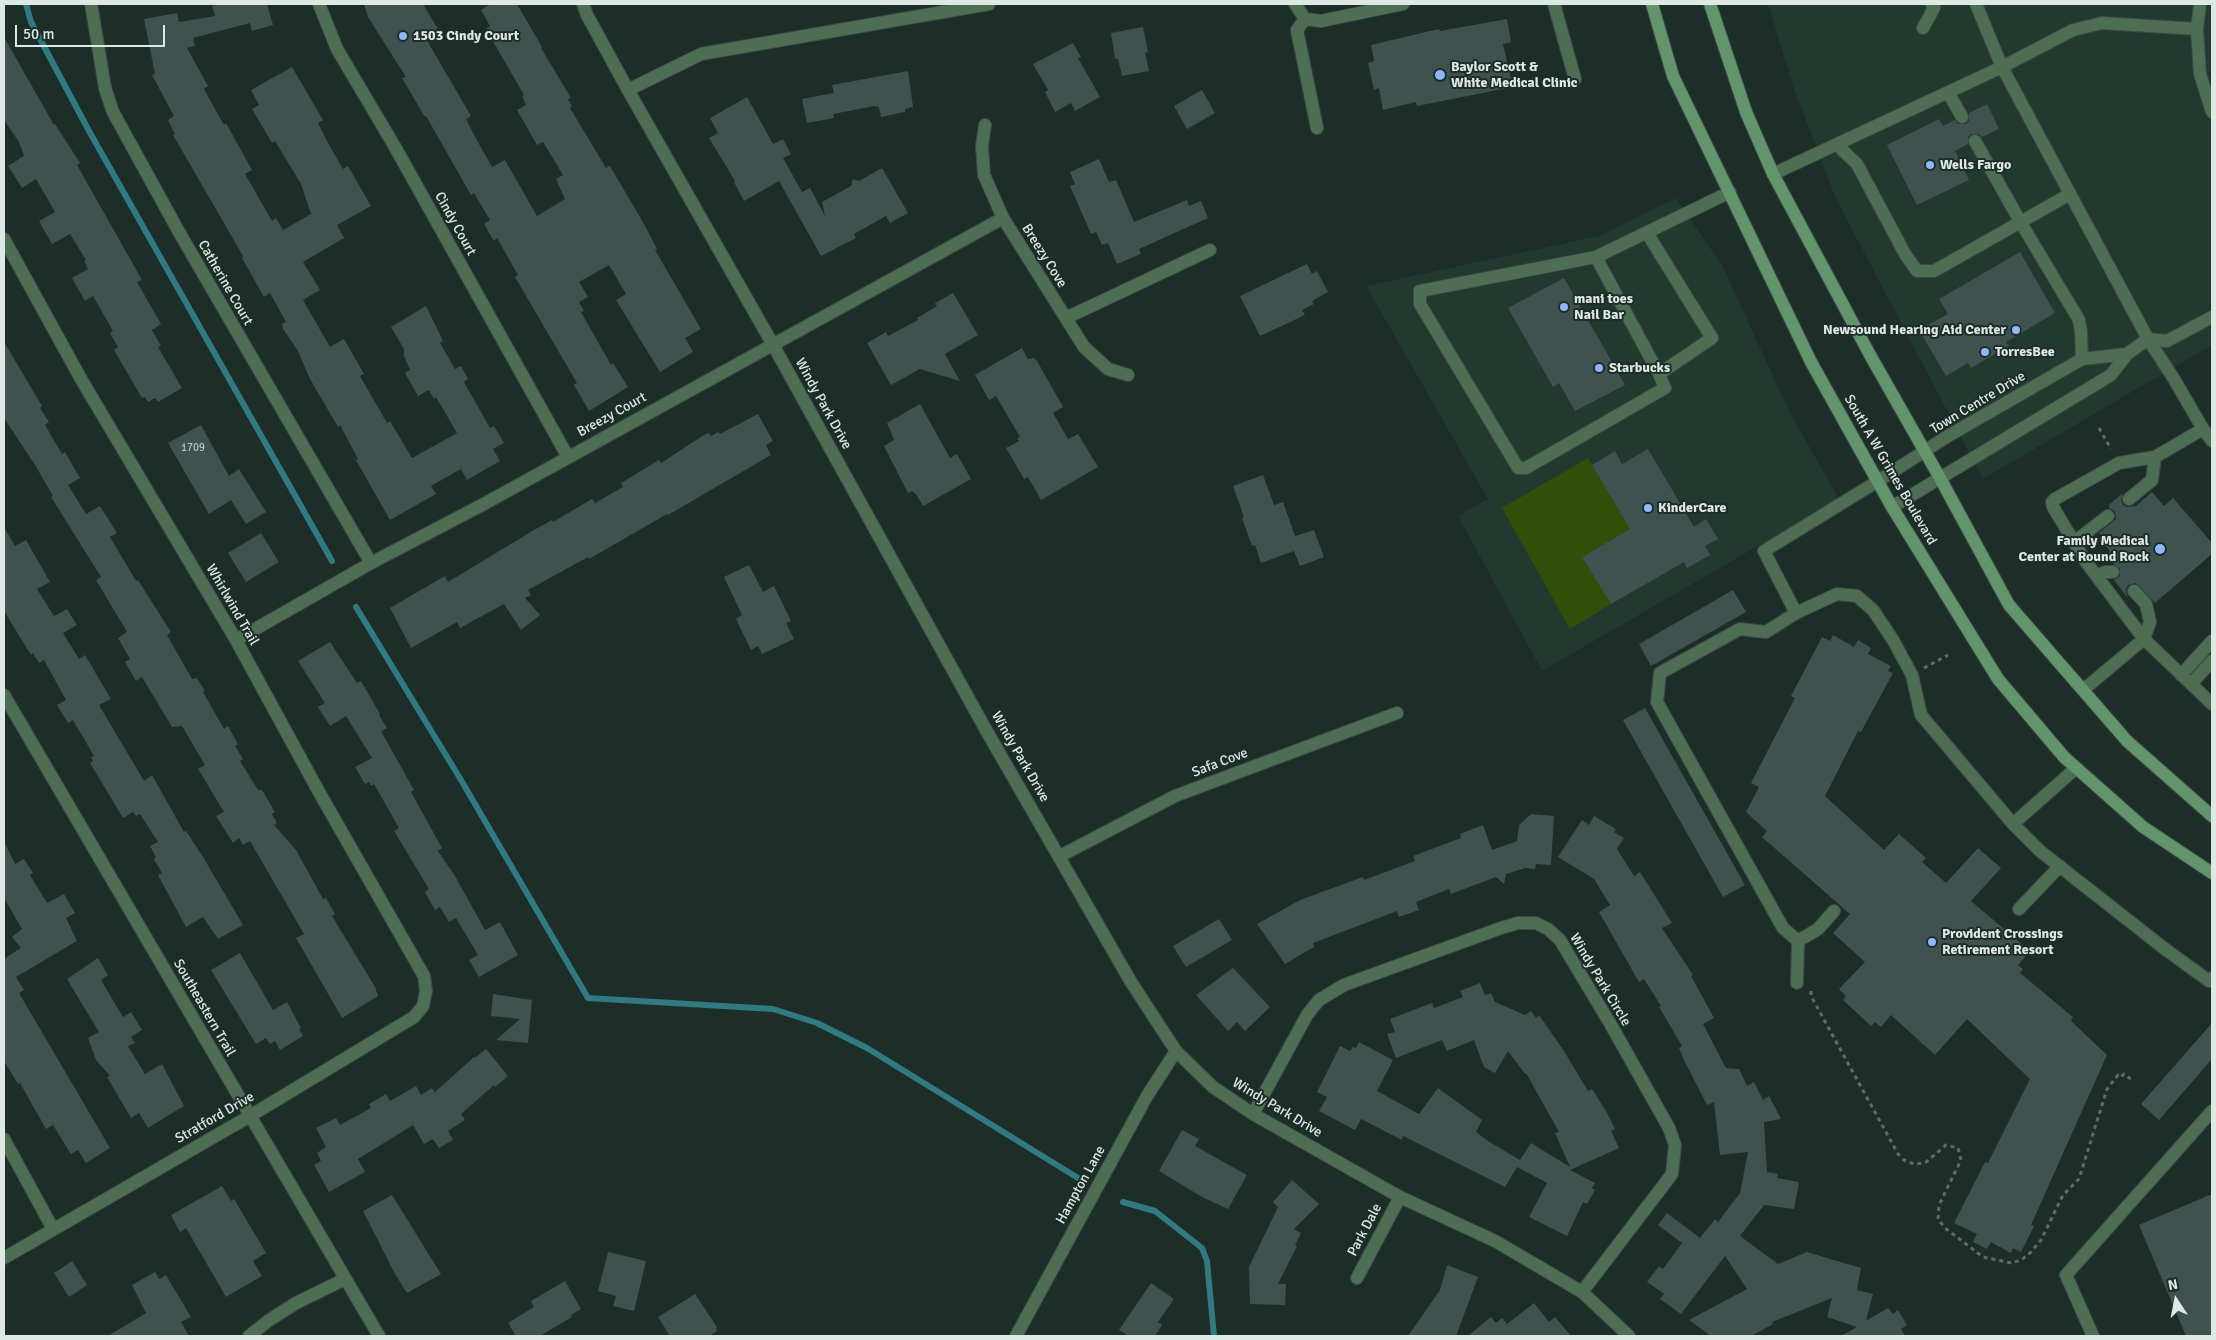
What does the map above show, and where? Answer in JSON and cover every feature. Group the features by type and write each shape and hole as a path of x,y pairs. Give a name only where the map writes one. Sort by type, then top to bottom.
{"main road":[{"name":"South A W Grimes Boulevard","path":"1652,4 1674,76 1811,362 1892,506 1998,679 2064,757 2076,768 2143,827 2212,873"},
{"path":"1710,4 1746,112 1773,174 1870,355 1926,452 2009,605 2127,741 2212,816"}],"street":[{"name":"Catherine Court","path":"91,4 105,88 113,112 179,232 370,562"},
{"name":"Cindy Court","path":"319,4 337,49 395,147 568,457"},
{"name":"Windy Park Drive","path":"583,4 587,15 628,90 772,343 986,730 1131,982 1176,1051 1214,1087 1253,1114 1400,1197 1495,1241 1582,1292 1629,1336"},
{"path":"628,90 701,54 989,4"},
{"path":"1295,4 1305,19 1320,21 1403,4"},
{"path":"1554,4 1576,79"},
{"path":"1923,28 1934,8 1932,4"},
{"path":"1976,4 2002,67 2148,339 2212,441"},
{"path":"2200,4 2197,29 2200,74 2212,112"},
{"path":"1305,19 1297,30 1317,128"},
{"path":"1773,174 2002,67 2073,30 2102,23 2197,29"},
{"path":"1948,92 1962,116"},
{"name":"Breezy Cove","path":"986,125 982,146 984,175 1003,218 1084,347 1108,369 1128,375"},
{"path":"1975,141 2079,320 2082,360"},
{"path":"1836,145 1858,164 1904,254 1917,271 1934,271 2070,194"},
{"path":"1596,257 1665,388 1526,468 1518,468 1420,304 1420,291 1596,257 1730,192"},
{"name":"Breezy Court","path":"236,640 370,562 482,505 772,343 1003,218"},
{"path":"1647,233 1712,338 1659,374"},
{"name":"Whirlwind Trail","path":"4,239 81,379 236,640 319,792 424,976 426,991"},
{"path":"1066,318 1210,250"},
{"path":"2148,339 2167,341 2212,317"},
{"name":"Town Centre Drive","path":"1892,506 2111,375 2127,354 2148,339"},
{"name":"Town Centre Drive","path":"1796,613 1764,552 1926,452 1948,436 2082,360 2127,354"},
{"path":"2203,429 2155,457 2120,463 2055,499 2053,507 2097,576 2144,639 2212,704"},
{"path":"2129,499 2152,480 2155,457"},
{"path":"2074,542 2108,516"},
{"path":"2097,576 2105,572 2113,572"},
{"path":"2083,690 2144,639 2150,622 2146,604 2134,591"},
{"path":"1798,941 1783,928 1657,702 1660,673 1740,629 1766,632 1796,613 1837,594 1857,596 1873,610 1893,640 1912,675 1921,715 2013,824 2040,851 2191,968 2209,981 2212,978"},
{"path":"2181,675 2212,642"},
{"path":"2191,684 2212,661"},
{"name":"Southeastern Trail","path":"4,695 379,1336"},
{"name":"Safa Cove","path":"1060,856 1175,796 1397,713"},
{"path":"2013,824 2076,768"},
{"path":"2019,909 2060,866"},
{"path":"1798,941 1818,929 1834,911"},
{"name":"Windy Park Circle","path":"1253,1114 1307,1015 1319,1000 1344,985 1501,928 1518,924 1536,923 1560,940 1611,1025 1668,1128 1674,1145 1672,1174 1582,1292"},
{"path":"1797,983 1798,941"},
{"name":"Stratford Drive","path":"4,1258 250,1116 414,1017 423,1006 426,991"},
{"name":"Hampton Lane","path":"1016,1336 1147,1096 1176,1051"},
{"path":"2093,1336 2066,1275 2212,1113"},
{"path":"4,1139 53,1229"},
{"name":"Park Dale","path":"1357,1278 1400,1197"},
{"path":"249,1336 296,1303 345,1279"}],"path":[{"path":"2099,428 2111,449"},
{"path":"1797,983 1812,984 1811,996 1898,1154 1904,1160 1914,1164 1925,1163 1946,1145 1958,1148 1961,1160 1939,1205 1938,1219 1945,1228 1983,1257 2011,1263 2021,1260 2030,1253 2040,1240 2063,1194 2079,1179 2107,1089 2118,1075 2122,1077 2124,1074 2132,1080"}],"shaded area":[{"path":"1768,4 2212,4 2212,345 1983,479 1836,199 1793,86"},
{"path":"1676,198 1723,267 1789,411 1839,499 1542,671 1458,516 1488,499 1366,286 1599,236"}],"green space":[{"path":"1588,458 1630,529 1582,557 1611,604 1570,629 1502,508"}],"building":[{"path":"222,4 267,4 273,25 252,31 250,23 193,38 195,46 187,48 208,86 204,89 224,125 226,123 252,170 245,174 272,221 276,218 283,230 311,214 301,184 275,141 272,143 252,109 259,105 251,90 292,67 323,120 318,123 328,143 343,169 348,166 371,206 337,225 344,238 303,262 320,290 303,300 330,347 344,339 364,374 360,376 387,423 390,421 412,458 457,433 436,397 434,399 429,390 418,396 405,373 410,370 404,356 404,349 391,327 426,306 443,341 440,343 455,369 461,366 468,379 464,382 490,428 494,426 504,443 493,449 500,461 467,480 461,469 431,486 436,494 390,520 356,460 358,459 340,425 338,427 310,379 298,351 283,329 282,324 286,322 270,293 264,297 242,258 243,256 173,135 175,134 168,120 174,116 152,75 155,74 144,19 177,13 179,22 215,16 212,6"},
{"path":"364,4 423,4 438,29 425,37 471,116 466,119 474,135 492,167 505,160 537,216 565,199 556,179 563,175 543,142 537,145 517,110 526,105 522,96 524,95 486,29 490,26 481,10 491,4 517,4 571,98 568,99 572,106 570,108 606,168 610,166 644,224 657,249 655,250 701,329 685,338 693,352 660,372 616,300 626,294 609,265 579,282 588,297 579,302 584,311 581,312 611,365 613,363 628,387 589,411 574,385 577,383 515,277 518,275 497,238 494,241 484,224 490,220 474,193 471,195 402,78 406,77 368,17"},
{"name":"Baylor Scott & White Medical Clinic","path":"1507,19 1511,42 1503,44 1513,87 1417,106 1416,102 1383,110 1379,88 1374,90 1368,63 1374,61 1371,45 1439,29 1440,31"},
{"path":"1143,27 1148,52 1145,53 1149,71 1122,76 1118,59 1115,59 1111,33"},
{"path":"4,37 54,125 80,163 77,165 142,280 137,282 161,324 152,330 161,346 158,347 182,388 158,402 155,398 148,402 145,397 142,398 114,350 118,347 110,333 113,331 93,296 85,301 72,278 88,269 84,261 86,260 70,234 52,244 39,221 55,212 36,179 22,188 8,166 24,156 19,142 4,120"},
{"path":"1073,43 1081,57 1078,58 1100,97 1075,111 1071,103 1055,112 1045,92 1048,90 1033,64"},
{"path":"908,71 913,107 905,109 905,112 881,117 879,107 874,106 833,114 834,118 807,123 802,99 834,93 832,85"},
{"path":"1202,90 1215,113 1187,129 1174,106"},
{"path":"747,97 773,144 783,139 791,154 783,158 802,192 810,188 825,216 822,202 851,186 853,179 859,181 882,168 908,213 890,223 886,216 854,234 856,238 821,256 779,181 744,201 735,181 709,138 718,133 710,118"},
{"name":"Wells Fargo","path":"1987,104 1999,129 1982,137 1979,134 1971,134 1968,137 1968,144 1955,151 1969,180 1917,205 1887,145 1939,119 1943,126 1955,120 1958,124 1966,124 1969,121 1969,113"},
{"path":"1099,159 1109,182 1116,180 1134,222 1187,200 1189,206 1201,201 1208,218 1139,249 1141,254 1117,264 1108,243 1102,245 1096,232 1091,234 1070,186 1075,184 1070,172"},
{"path":"2020,252 2055,313 2006,342 2009,346 1971,368 1968,363 1946,376 1919,330 1948,314 1939,299"},
{"path":"1307,264 1312,274 1317,271 1328,292 1312,301 1314,304 1302,310 1305,315 1260,336 1240,296"},
{"path":"1564,278 1625,385 1575,411 1559,383 1553,387 1508,308"},
{"path":"953,293 978,335 945,354 960,381 920,369 891,385 867,343 886,332 888,336 918,320 917,318 937,306 935,303"},
{"path":"4,342 42,406 40,408 49,422 45,425 62,454 65,452 80,478 68,485 86,514 100,506 117,533 110,537 136,581 138,580 171,632 167,635 192,679 197,678 224,729 228,726 238,744 235,746 243,759 240,761 258,790 262,790 275,812 272,814 277,823 274,825 296,850 323,899 326,898 335,914 332,916 375,987 378,996 342,1018 296,938 304,934 250,841 243,845 239,838 233,843 216,816 224,812 198,769 205,765 182,726 172,727 142,677 136,681 125,662 130,659 118,638 127,632 96,580 101,577 51,497 53,496 35,465 4,418"},
{"path":"1022,348 1028,359 1034,358 1037,361 1063,407 1053,413 1068,439 1078,434 1098,467 1041,500 1028,477 1024,479 1006,448 1019,441 1017,439 1020,437 996,396 989,400 975,375"},
{"path":"920,404 950,458 957,454 971,479 923,506 916,494 912,491 908,493 884,446 894,440 887,423"},
{"path":"758,414 773,441 766,445 771,455 589,559 588,557 528,590 531,595 525,598 540,615 521,630 504,604 460,628 457,622 411,648 390,608 445,576 448,582 534,530 552,520 553,522 592,499 595,503 623,487 621,483 659,460 661,463 704,435 709,433 711,436 718,432 720,434"},
{"path":"201,425 229,476 239,469 266,512 246,524 231,500 209,514 168,443"},
{"path":"1648,449 1694,527 1706,519 1718,539 1705,546 1710,555 1687,568 1684,562 1611,604 1582,557 1630,529 1592,465 1615,451 1622,464"},
{"path":"1263,475 1274,505 1283,502 1295,536 1314,530 1324,557 1300,566 1294,551 1261,563 1255,545 1252,546 1233,486"},
{"name":"Family Medical Center at Round Rock","path":"2152,492 2164,506 2173,498 2212,543 2212,554 2155,603 2136,583 2128,585 2126,589 2127,597 2114,580 2120,576 2120,568 2113,564 2114,561 2107,554 2110,551 2099,538 2101,536 2099,533 2116,519 2115,511 2109,508 2109,505 2123,493 2121,500 2123,505 2127,507 2136,506"},
{"path":"4,527 15,546 26,540 50,582 37,589 54,616 67,609 77,625 63,633 79,659 85,655 111,699 99,705 144,781 152,775 184,832 186,831 203,857 243,925 218,939 203,917 186,927 158,875 162,873 154,859 156,857 150,846 158,842 140,814 136,816 133,812 123,818 90,763 93,761 91,757 94,756 73,720 68,723 57,705 66,700 44,660 39,663 33,653 31,655 4,611"},
{"path":"261,533 279,562 246,582 228,553"},
{"path":"749,565 763,592 774,586 791,621 786,623 794,639 762,654 758,646 751,650 736,619 742,615 724,577"},
{"path":"1733,590 1746,612 1651,666 1639,644"},
{"name":"Provident Crossings Retirement Resort","path":"1833,635 1854,647 1858,640 1871,648 1868,654 1891,666 1888,671 1893,673 1861,732 1858,731 1825,796 1884,850 1899,834 1926,858 1922,862 1946,883 1978,848 2001,868 1971,901 2030,951 2018,965 2023,969 2020,973 2073,1017 2071,1021 2107,1055 2031,1225 2034,1226 2021,1252 2013,1248 2011,1253 1991,1242 1987,1249 1973,1242 1977,1234 1954,1223 1985,1162 1988,1163 2030,1079 1967,1019 1935,1055 1891,1015 1881,1027 1875,1022 1871,1026 1843,1000 1846,996 1839,989 1865,962 1833,933 1850,914 1762,837 1767,831 1746,812 1759,787 1751,783 1795,698 1791,696 1822,637 1830,641"},
{"path":"330,642 357,683 361,681 380,714 387,728 381,731 414,790 411,792 442,848 438,851 455,876 485,930 500,922 518,955 479,977 469,960 478,955 456,918 449,922 440,907 435,910 425,892 429,889 394,831 399,828 374,784 371,786 369,782 365,784 355,767 372,758 346,716 330,726 318,707 325,703 298,661"},
{"path":"1645,708 1745,885 1723,897 1623,720"},
{"path":"1531,814 1554,816 1551,865 1536,864 1535,869 1525,868 1506,874 1504,884 1496,877 1451,894 1449,889 1416,902 1419,910 1399,917 1397,911 1313,943 1314,947 1285,964 1257,924 1300,900 1363,877 1364,880 1415,861 1413,856 1461,838 1460,834 1483,825 1492,850 1517,841 1519,825"},
{"path":"1594,816 1616,829 1614,832 1624,838 1617,849 1634,876 1640,872 1672,923 1662,928 1693,975 1691,976 1714,1018 1703,1024 1726,1068 1739,1069 1747,1086 1754,1082 1763,1100 1769,1096 1781,1119 1764,1122 1767,1172 1778,1174 1777,1178 1799,1182 1794,1209 1764,1205 1740,1236 1778,1264 1807,1252 1861,1268 1857,1290 1873,1294 1866,1321 1888,1308 1893,1314 1898,1310 1907,1325 1901,1329 1905,1336 1841,1336 1857,1327 1827,1317 1832,1298 1772,1322 1773,1324 1751,1336 1711,1336 1689,1320 1747,1289 1725,1256 1681,1314 1660,1299 1664,1294 1647,1282 1659,1266 1663,1269 1682,1243 1658,1225 1667,1213 1700,1238 1715,1219 1718,1222 1740,1193 1748,1152 1720,1155 1714,1102 1707,1105 1684,1060 1679,1048 1682,1046 1659,1007 1661,1006 1644,979 1639,982 1599,912 1610,905 1594,879 1558,857 1582,820 1589,825"},
{"path":"4,841 15,864 24,859 33,873 30,875 47,903 64,894 75,913 66,918 77,941 16,977 24,990 19,993 110,1148 86,1163 78,1150 71,1154 53,1125 46,1129 20,1083 18,1084 4,1061 4,956 5,958 21,948 12,937 22,929 4,898"},
{"path":"1219,919 1232,940 1186,967 1173,946"},
{"path":"240,953 273,1010 287,1002 301,1028 299,1029 303,1036 280,1050 275,1041 270,1044 266,1038 256,1044 211,970"},
{"path":"98,958 108,975 101,980 123,1017 131,1012 142,1030 131,1037 135,1043 128,1046 145,1074 162,1064 184,1106 148,1128 139,1113 131,1118 107,1077 110,1076 96,1060 88,1038 99,1032 67,979"},
{"path":"1233,968 1270,1007 1245,1031 1237,1022 1228,1031 1196,995"},
{"path":"1480,983 1485,995 1491,993 1495,1002 1525,1015 1531,1011 1536,1018 1539,1015 1564,1051 1588,1091 1592,1089 1615,1129 1611,1131 1619,1148 1570,1170 1595,1183 1592,1188 1595,1190 1587,1204 1583,1202 1567,1236 1529,1217 1547,1183 1517,1167 1505,1187 1403,1136 1402,1140 1361,1119 1355,1130 1319,1111 1327,1097 1317,1092 1340,1046 1350,1051 1353,1047 1356,1048 1359,1042 1393,1060 1377,1091 1419,1114 1438,1088 1482,1120 1476,1132 1488,1141 1520,1160 1531,1143 1570,1167 1555,1133 1559,1132 1526,1073 1508,1051 1495,1073 1484,1067 1474,1040 1447,1051 1442,1040 1396,1058 1387,1034 1395,1032 1390,1019 1432,1003 1434,1008 1463,997 1460,991"},
{"path":"493,994 532,1000 528,1043 496,1040 520,1019 491,1016"},
{"path":"2212,1023 2212,1059 2159,1120 2141,1104"},
{"path":"486,1049 508,1076 495,1087 494,1085 461,1114 465,1120 448,1131 453,1140 439,1148 433,1139 424,1144 413,1125 358,1159 365,1172 329,1192 314,1165 321,1161 317,1153 326,1147 316,1128 336,1118 340,1125 371,1108 369,1104 386,1094 390,1101 416,1086 421,1095 432,1088 435,1092 474,1057"},
{"path":"1182,1130 1199,1139 1195,1146 1247,1175 1228,1209 1202,1197 1159,1171"},
{"path":"1292,1180 1319,1204 1294,1229 1301,1233 1295,1245 1297,1246 1278,1284 1286,1284 1285,1305 1250,1304 1249,1267 1278,1207 1273,1202"},
{"path":"222,1186 231,1201 234,1199 266,1253 253,1261 262,1276 226,1297 186,1228 180,1232 171,1215"},
{"path":"2212,1194 2212,1336 2186,1336 2139,1225"},
{"path":"392,1195 441,1274 407,1293 395,1274 363,1211"},
{"path":"608,1252 646,1261 634,1311 613,1306 616,1296 598,1291"},
{"path":"72,1261 87,1285 69,1297 54,1273"},
{"path":"1447,1265 1478,1277 1456,1336 1408,1336 1440,1290"},
{"path":"155,1272 159,1279 166,1275 191,1317 181,1322 189,1336 108,1336 146,1313 132,1285"},
{"path":"565,1281 581,1309 571,1315 572,1317 540,1336 516,1336 508,1323 534,1307 531,1301"},
{"path":"1151,1283 1174,1299 1158,1322 1162,1325 1155,1336 1129,1336 1119,1330"},
{"path":"695,1294 717,1327 717,1331 709,1336 670,1336 658,1317"},
{"path":"1534,1303 1549,1322 1555,1317 1571,1336 1468,1336 1491,1317 1496,1323 1502,1318 1507,1324"}],"waterway":[{"path":"26,4 31,22 89,131 332,561"},
{"path":"356,607 461,780 588,998 773,1009 817,1023 867,1048 1078,1178"},
{"path":"1123,1202 1155,1211 1202,1248 1207,1261 1214,1336"}],"place":[{"name":"1503 Cindy Court","path":"403,36"},
{"name":"Baylor Scott & White Medical Clinic","path":"1440,75"},
{"name":"Wells Fargo","path":"1930,165"},
{"name":"mani toes Nail Bar","path":"1564,307"},
{"name":"Newsound Hearing Aid Center","path":"2016,330"},
{"name":"TorresBee","path":"1985,352"},
{"name":"Starbucks","path":"1599,368"},
{"name":"KinderCare","path":"1648,508"},
{"name":"Family Medical Center at Round Rock","path":"2160,549"},
{"name":"Provident Crossings Retirement Resort","path":"1932,942"}]}
